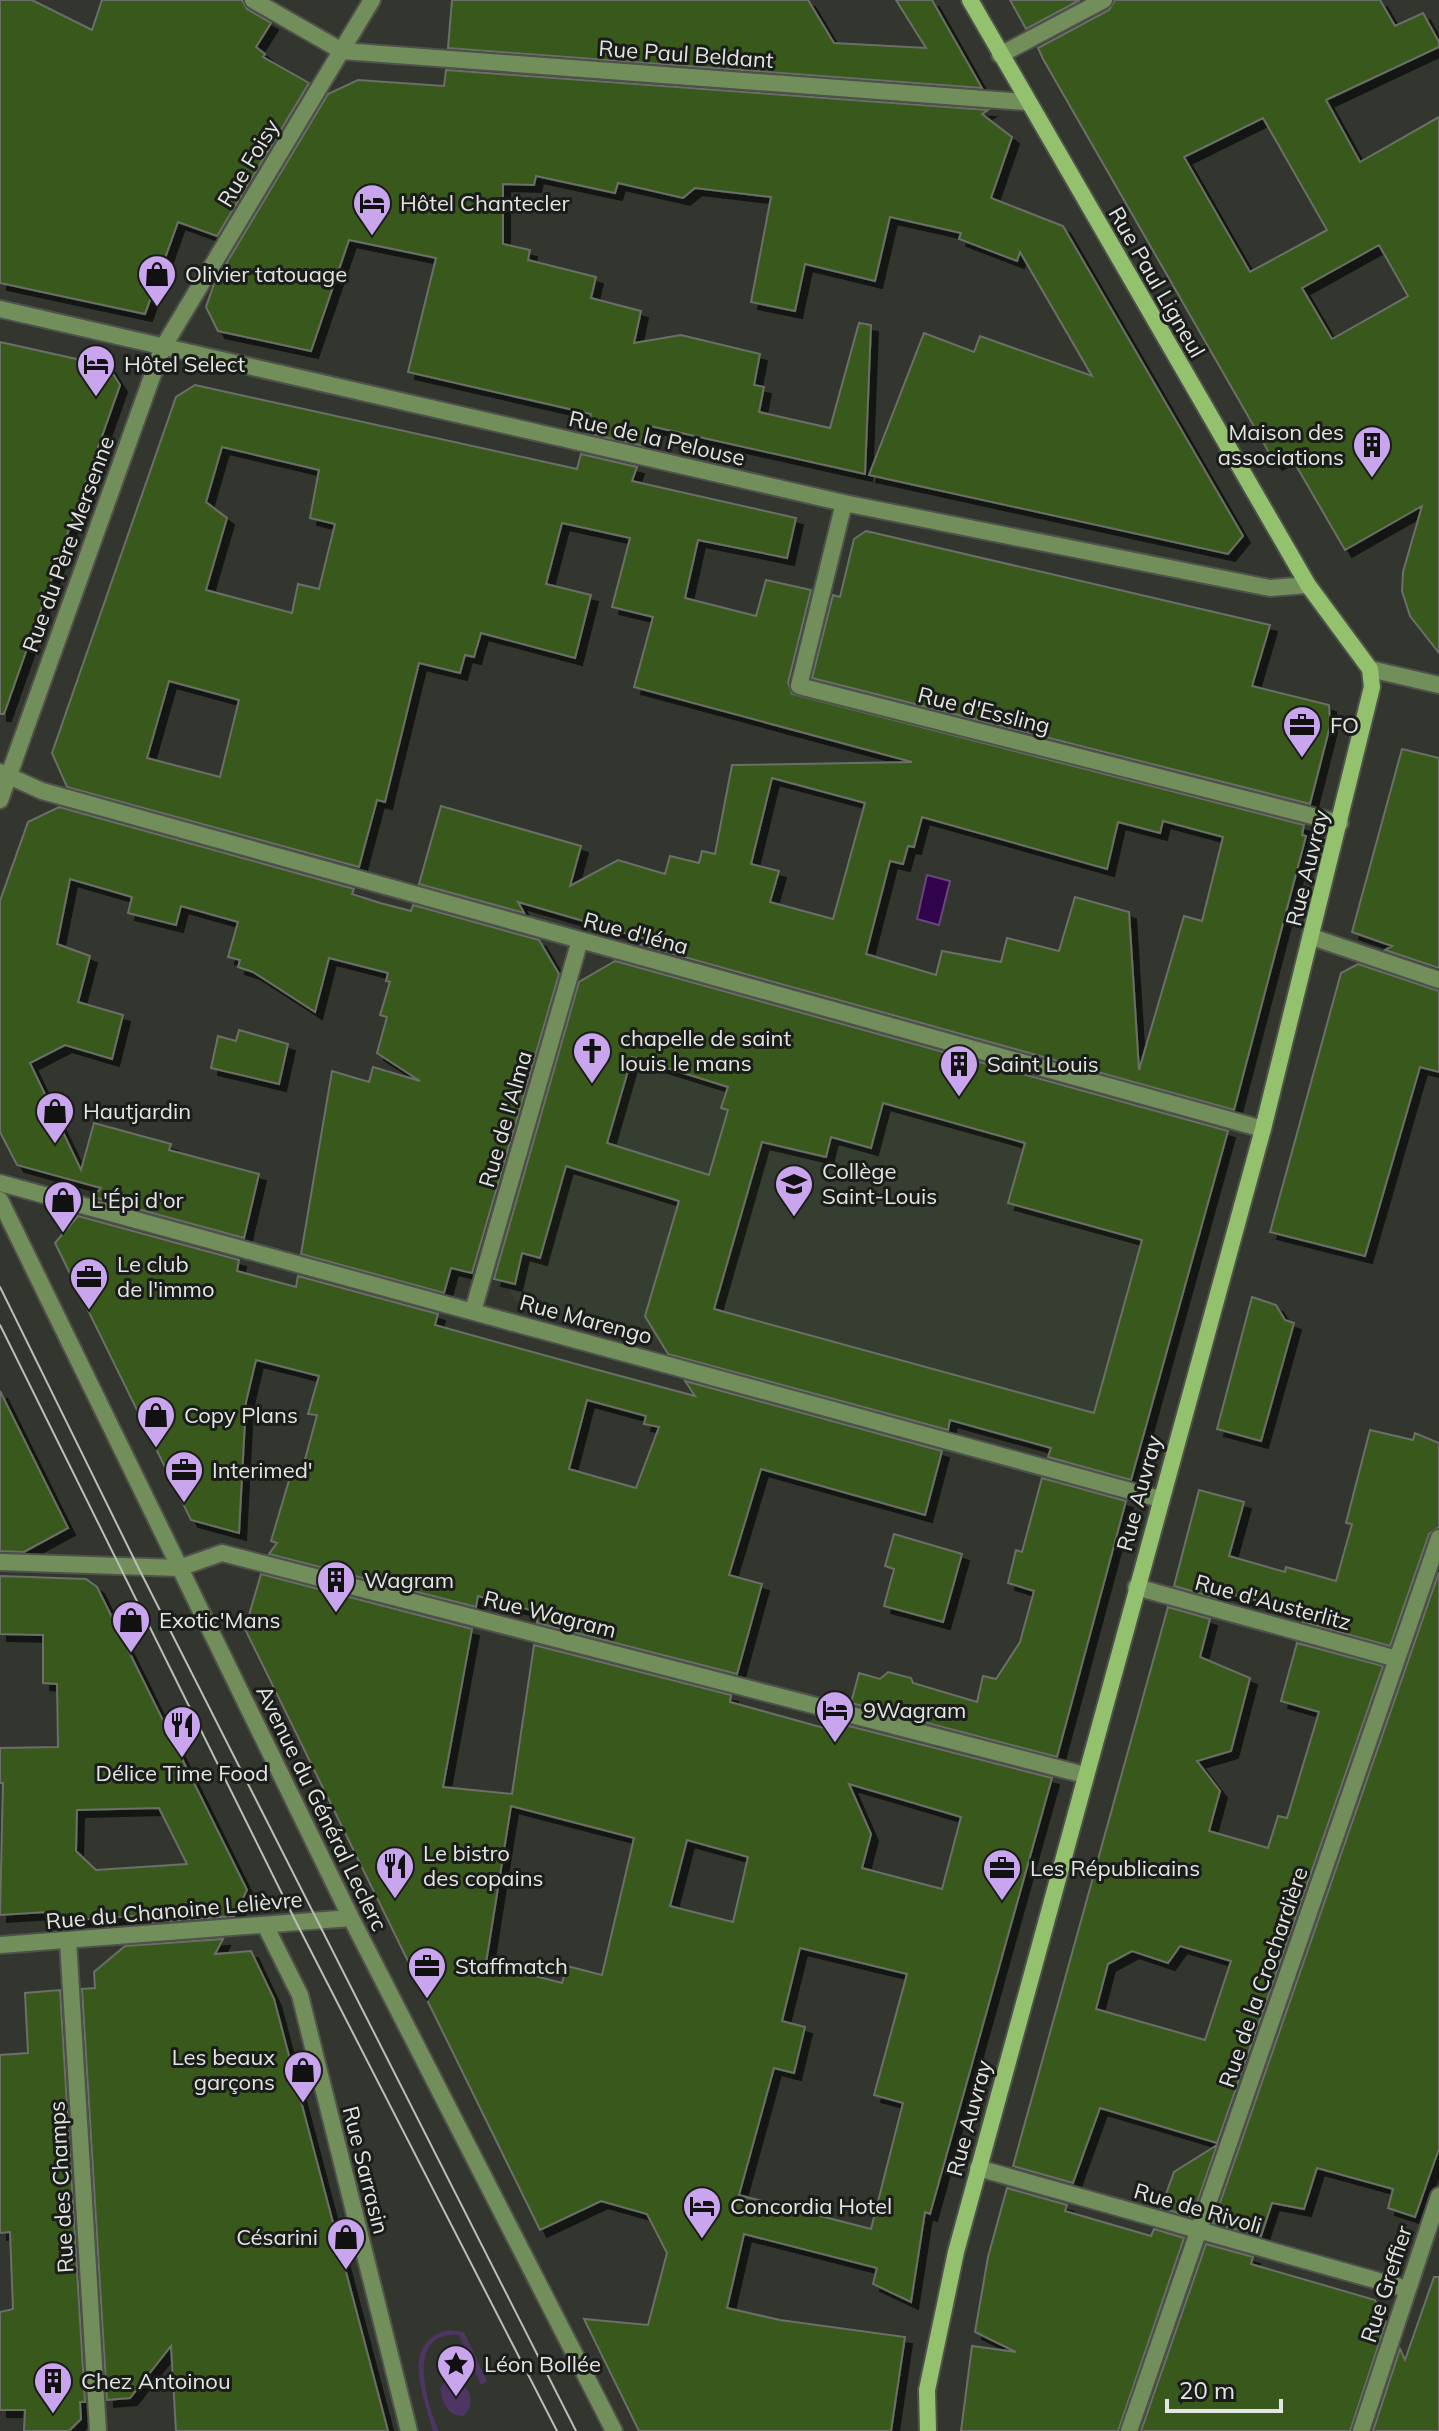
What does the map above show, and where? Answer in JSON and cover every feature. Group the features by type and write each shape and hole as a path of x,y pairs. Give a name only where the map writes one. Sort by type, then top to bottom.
{"street":[{"path":"253,0 342,51"},
{"name":"Rue Foisy","path":"162,349 372,0"},
{"name":"Rue Paul Ligneul","path":"970,0 1026,102 1308,585"},
{"path":"1000,55 1104,0"},
{"name":"Rue Paul Beldant","path":"342,51 1026,102"},
{"name":"Rue de la Pelouse","path":"0,309 162,349 844,503 1270,588 1308,585"},
{"name":"Rue du Père Mersenne","path":"0,800 4,774 162,349"},
{"name":"Rue d'Essling","path":"844,503 799,686 1340,823"},
{"path":"1308,585 1370,669 1439,685"},
{"name":"Rue Auvray","path":"928,2431 927,2390 978,2168 1263,1129 1370,705 1370,669"},
{"name":"Rue d'Iéna","path":"4,774 42,791 1263,1129"},
{"path":"1312,937 1439,980"},
{"name":"Rue de l'Alma","path":"473,1311 580,940"},
{"name":"Rue Marengo","path":"0,1183 1160,1499"},
{"name":"Avenue du Général Leclerc","path":"0,1200 351,1918 614,2431"},
{"name":"Rue de la Crochardière","path":"1129,2431 1439,1538"},
{"name":"Rue Wagram","path":"0,1562 179,1568 222,1553 1085,1775"},
{"name":"Rue d'Austerlitz","path":"1136,1587 1397,1659"},
{"name":"Rue du Chanoine Lelièvre","path":"0,1945 351,1918"},
{"name":"Rue Sarrasin","path":"265,1925 300,1995 409,2431"},
{"name":"Rue des Champs","path":"68,1941 98,2431"},
{"name":"Rue de Rivoli","path":"978,2168 1407,2289"},
{"name":"Rue Greffier","path":"1361,2431 1439,2196"}],"shaded area":[{"path":"927,875 950,881 939,925 917,919"},
{"name":"Collège Saint-Louis","path":"607,966 898,1048 1024,1143 1008,1203 1195,1252 1134,1471 515,1301 505,1282 590,976"},
{"path":"448,2330 464,2332 487,2381 481,2385 459,2335 442,2336 431,2344 424,2370 425,2387 439,2431 433,2431 421,2387 419,2359 433,2337"},
{"path":"447,2379 460,2383 469,2393 470,2404 463,2416 453,2414 444,2403 440,2388"}],"building":[{"path":"0,0 32,0 92,30 102,0 242,0 247,9 271,23 256,47 265,54 263,57 309,83 217,236 178,222 145,314 0,283"},
{"path":"452,0 808,0 834,43 926,48 896,0 932,0 982,88 448,48"},
{"path":"1010,0 1080,0 1026,29"},
{"path":"1115,0 1380,0 1395,26 1423,13 1439,42 1439,47 1326,100 1360,162 1439,117 1439,653 1410,616 1402,591 1403,572 1422,506 1345,550 1290,455 1275,463 1043,59 1038,48 1109,10","holes":["1263,118 1327,230 1250,272 1184,157","1379,245 1408,296 1332,339 1302,288"]},
{"path":"446,70 988,110 982,114 1012,137 991,198 1063,226 1243,536 1228,554 869,475 924,333 974,352 980,336 1092,376 1020,252 1017,261 959,239 961,233 890,217 875,281 805,264 795,311 751,302 771,197 695,188 683,198 618,183 615,193 536,176 534,185 503,184 503,244 530,250 528,260 596,277 591,298 641,311 634,343 681,335 760,354 754,385 764,387 759,412 830,428 859,323 871,325 865,474 650,426 644,446 586,433 591,414 408,372 436,258 349,240 311,351 218,331 206,307 214,284 328,94 358,80 444,86"},
{"path":"0,342 108,366 120,385 4,714 0,714"},
{"path":"195,385 577,469 581,454 637,467 632,481 796,518 787,558 698,540 685,598 756,616 766,580 811,590 788,683 792,694 1304,825 1302,835 1306,836 1234,1110 641,945 649,940 518,902 524,913 419,884 441,806 581,846 570,886 618,860 665,874 670,856 699,863 702,851 715,854 732,765 912,762 634,687 653,617 612,607 630,538 562,523 546,584 591,595 575,658 481,633 474,657 465,655 460,673 419,663 385,802 377,800 359,867 67,787 52,753 176,397","holes":["222,447 319,470 310,518 335,524 319,589 298,584 292,613 206,590 227,518 206,502","169,681 239,700 220,777 147,758","772,778 865,803 833,919 770,902 779,871 751,864","922,817 1107,869 1118,822 1160,833 1163,821 1223,837 1202,921 1184,916 1139,1070 1129,912 1075,897 1059,951 1007,938 1001,962 942,951 936,975 866,954 890,861 903,864 908,846 914,847"]},
{"path":"866,531 1270,625 1252,686 1329,705 1330,726 1310,804 812,678 833,595 840,597 854,539"},
{"path":"1402,749 1439,758 1439,968 1385,950 1392,946 1352,932"},
{"path":"59,807 354,889 352,894 380,903 411,911 413,905 539,940 559,974 472,1273 451,1268 444,1293 301,1254 332,1071 369,1082 373,1067 420,1081 377,1053 387,1017 380,1015 390,982 386,981 388,973 329,958 315,1012 253,972 238,967 240,960 228,957 238,922 181,906 176,925 128,913 132,897 70,879 57,944 90,956 78,1002 123,1015 112,1059 65,1045 30,1063 81,1170 94,1123 171,1144 169,1150 259,1174 244,1238 93,1197 101,1188 17,1165 0,1132 0,901 28,822"},
{"path":"615,961 1228,1131 1131,1480 1048,1457 1051,1448 950,1420 948,1430 668,1354 645,1316 679,1201 566,1166 540,1258 522,1253 515,1284 494,1279 579,982","holes":["632,1057 728,1087 721,1108 728,1110 709,1175 607,1143","883,1103 1025,1143 1008,1203 1142,1240 1094,1413 714,1309 762,1142 826,1157 831,1137 871,1148"]},
{"path":"1358,964 1439,991 1439,1072 1420,1067 1365,1256 1270,1232 1341,973"},
{"path":"239,1030 288,1044 279,1084 211,1068 218,1036 236,1041"},
{"path":"78,1216 239,1260 237,1271 296,1287 298,1276 438,1314 435,1325 598,1370 695,1396 685,1381 942,1451 925,1515 761,1469 729,1575 762,1584 737,1674 537,1623 538,1612 478,1596 476,1607 269,1554 277,1543 271,1541 290,1477 303,1467 317,1415 308,1414 319,1376 256,1360 246,1402 239,1533 191,1520 55,1243","holes":["587,1400 646,1416 644,1424 659,1427 636,1488 569,1469"]},
{"path":"1252,1297 1276,1305 1285,1320 1294,1323 1261,1441 1217,1429"},
{"path":"0,1391 68,1528 24,1552 0,1551"},
{"path":"1370,1430 1413,1440 1415,1433 1439,1443 1439,1527 1429,1534 1390,1646 1303,1622 1305,1614 1259,1601 1218,1591 1216,1598 1174,1586 1199,1490 1244,1502 1229,1556 1285,1572 1286,1567 1336,1581 1352,1524 1346,1523"},
{"path":"1042,1478 1126,1501 1057,1757 851,1703 859,1673 880,1679 888,1672 911,1678 913,1683 977,1702 983,1676 996,1679 1020,1642 1034,1591 1008,1583 1016,1550 1022,1552"},
{"path":"894,1534 962,1554 943,1622 884,1606 894,1569 885,1566"},
{"path":"1439,1572 1439,2149 1415,2217 1388,2208 1393,2189 1317,2168 1304,2209 1272,2203 1261,2236 1213,2223"},
{"path":"261,1574 472,1629 443,1787 512,1794 534,1645 731,1695 730,1702 842,1733 845,1725 1052,1778 930,2214 925,2212 911,2302 873,2284 877,2268 744,2234 727,2308 780,2320 905,2337 891,2431 639,2431 584,2319 648,2325 667,2253 647,2214 601,2201 540,2230 245,1629","holes":["849,1784 961,1817 942,1889 862,1868 871,1834","511,1806 634,1838 602,1975 567,1966 562,1983 486,1963","687,1840 748,1857 733,1922 670,1906","800,1948 907,1974 874,2095 903,2103 871,2229 739,2195 774,2068 794,2073 805,2027 782,2021"]},
{"path":"0,1576 86,1579 97,1587 247,1890 234,1916 154,1922 164,1914 46,1922 46,1912 0,1915 3,1783 0,1783 0,1748 58,1747 57,1684 43,1683 43,1635 0,1634","holes":["159,1808 187,1864 96,1870 76,1851 77,1810"]},
{"path":"1168,1607 1210,1619 1200,1657 1250,1678 1231,1751 1197,1761 1220,1791 1209,1831 1268,1848 1278,1816 1287,1818 1319,1712 1281,1701 1297,1643 1383,1666 1217,2143 1100,2108 1073,2183 1013,2166","holes":["1180,1946 1231,1961 1205,2040 1096,2009 1108,1964 1132,1951 1168,1963"]},
{"path":"223,1939 215,1954 251,1951 274,1999 388,2431 176,2431 171,2346 130,2398 107,2400 82,1989 95,1988 94,1972 125,1946"},
{"path":"60,1990 85,2402 80,2402 81,2419 69,2431 24,2431 25,2410 0,2410 0,2312 13,2309 10,2232 0,2233 0,2055 28,2053 25,1993"},
{"path":"1217,2145 1192,2217 1161,2208 1174,2172"},
{"path":"1007,2188 1067,2205 1065,2211 1151,2236 1154,2229 1184,2238 1118,2431 961,2431 972,2346 1016,2352 975,2332 988,2257"},
{"path":"1206,2244 1253,2257 1251,2264 1375,2300 1386,2322 1350,2431 1141,2431"},
{"path":"1434,2277 1439,2277 1439,2431 1373,2431 1400,2349 1405,2360"}],"tram line":[{"path":"0,1287 138,1567 576,2431"},
{"path":"0,1325 296,1922 557,2431"}],"place":[{"name":"Hôtel Chantecler","path":"372,237"},
{"name":"Olivier tatouage","path":"157,308"},
{"name":"Hôtel Select","path":"96,398"},
{"name":"Maison des associations","path":"1372,479"},
{"name":"FO","path":"1302,759"},
{"name":"chapelle de saint louis le mans","path":"592,1085"},
{"name":"Saint Louis","path":"959,1098"},
{"name":"Hautjardin","path":"55,1145"},
{"name":"Collège Saint-Louis","path":"794,1218"},
{"name":"L'Épi d'or","path":"63,1234"},
{"name":"Le club de l'immo","path":"89,1311"},
{"name":"Copy Plans","path":"156,1449"},
{"name":"Interimed'","path":"184,1504"},
{"name":"Wagram","path":"336,1614"},
{"name":"Exotic'Mans","path":"131,1654"},
{"name":"9Wagram","path":"835,1744"},
{"name":"Délice Time Food","path":"182,1759"},
{"name":"Le bistro des copains","path":"395,1900"},
{"name":"Les Républicains","path":"1002,1902"},
{"name":"Staffmatch","path":"427,2000"},
{"name":"Les beaux garçons","path":"303,2104"},
{"name":"Concordia Hotel","path":"702,2240"},
{"name":"Césarini","path":"346,2271"},
{"name":"Léon Bollée","path":"456,2398"},
{"name":"Chez Antoinou","path":"53,2415"}]}
